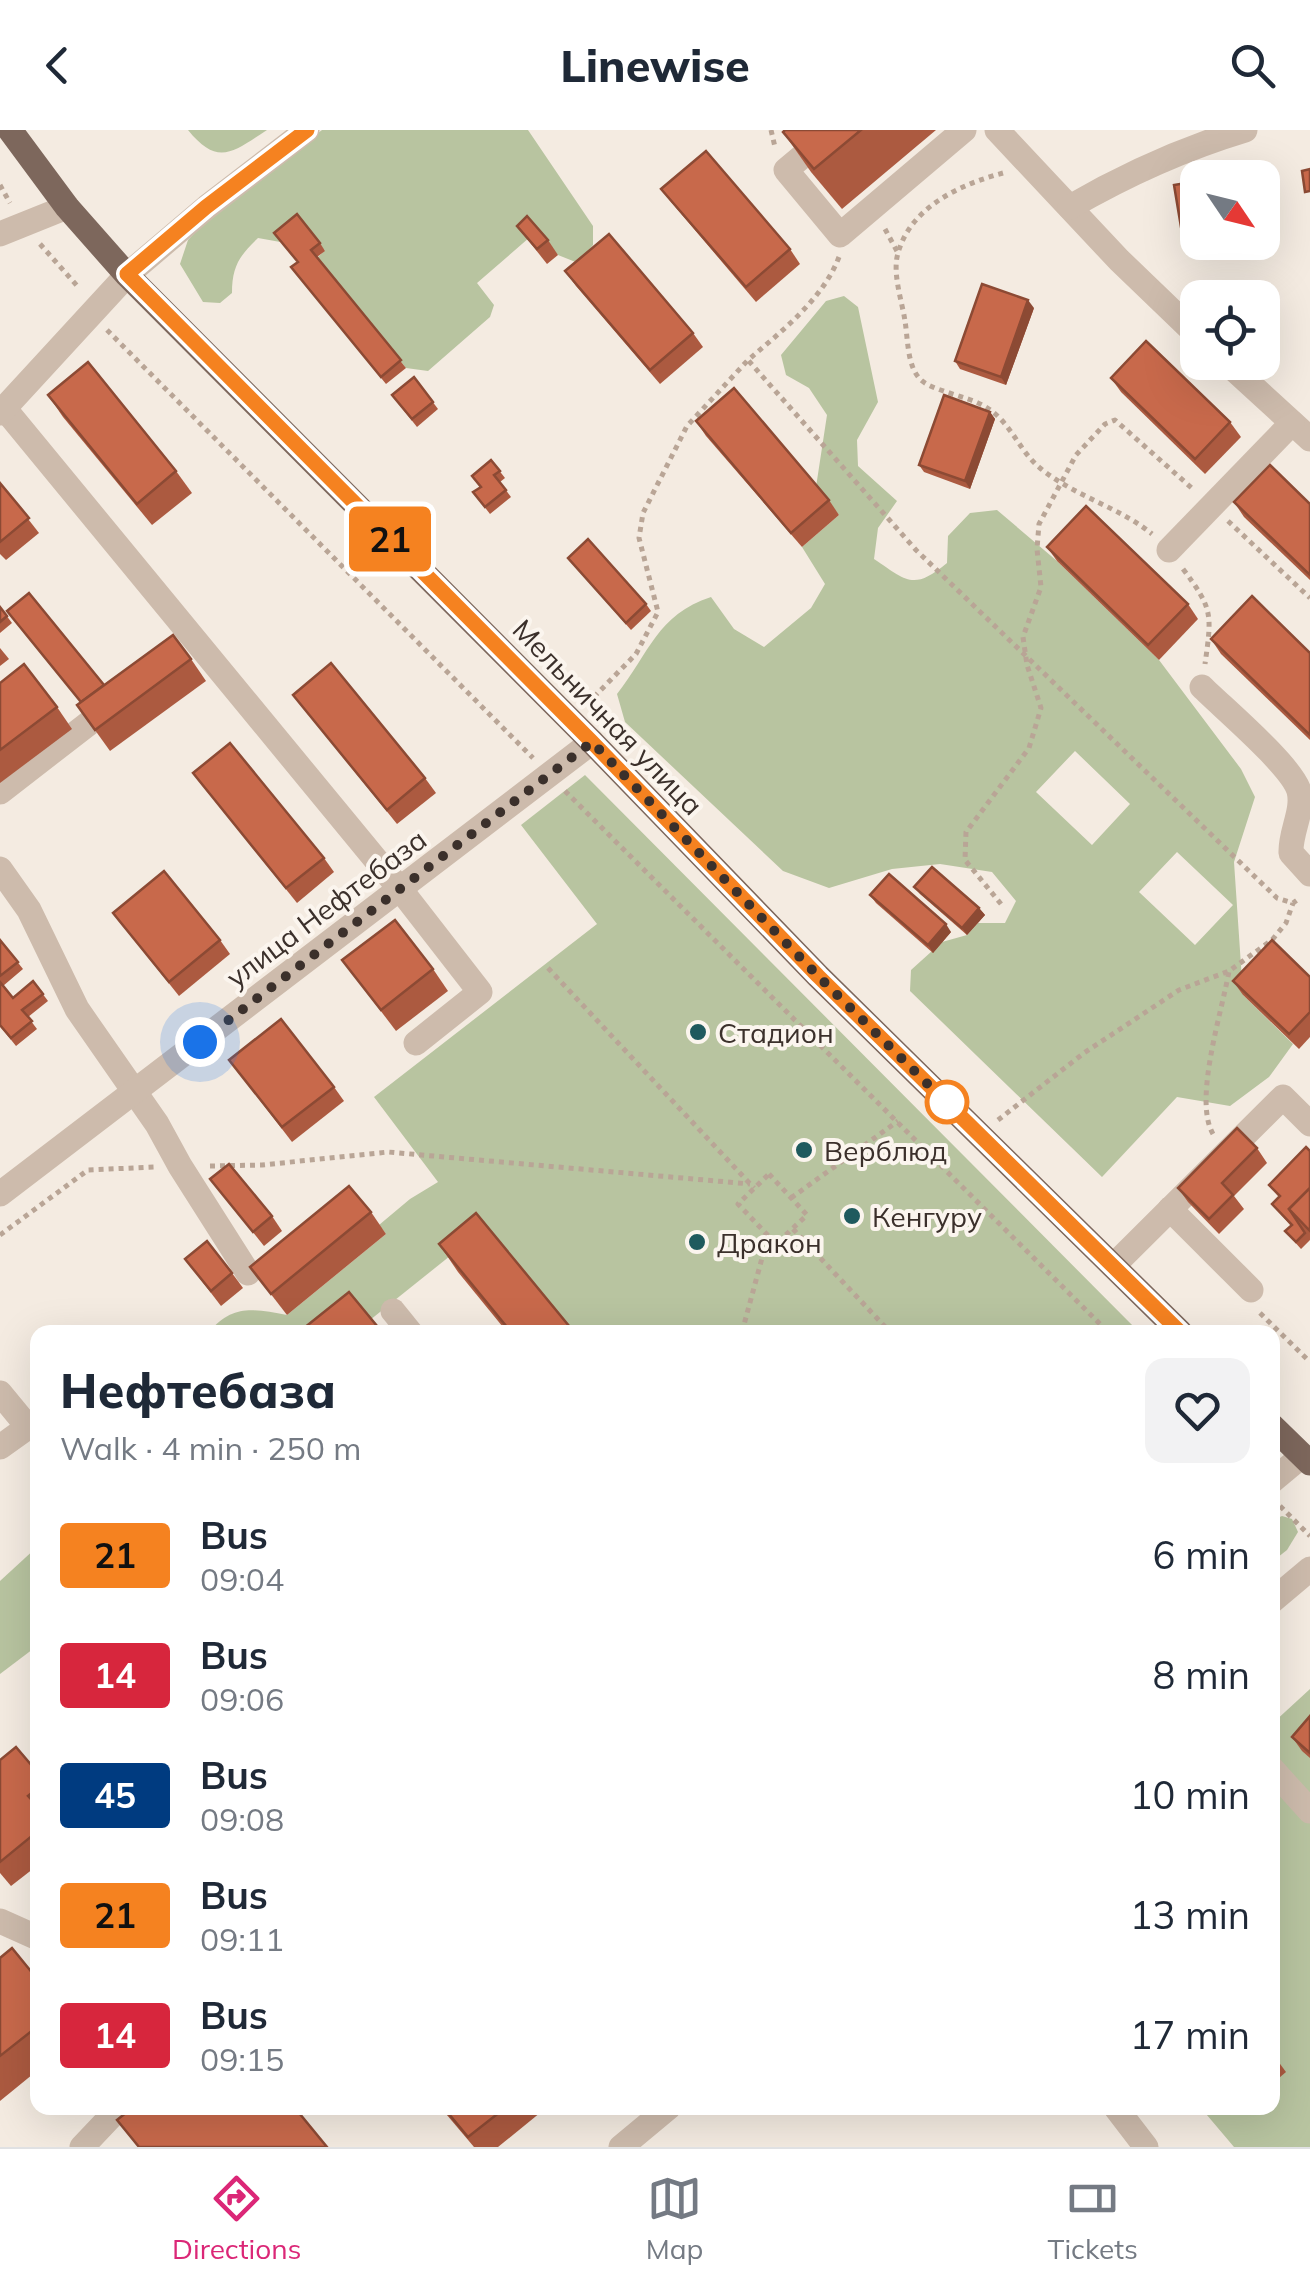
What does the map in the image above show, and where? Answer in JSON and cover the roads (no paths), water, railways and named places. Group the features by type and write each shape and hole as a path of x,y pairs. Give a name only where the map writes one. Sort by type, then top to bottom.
{"main road":[{"name":"Мельничная улица","path":"7,132 127,274 571,720 818,976 1173,1325"},
{"path":"1280,1434 1306,1460"}],"street":[{"path":"307,130 127,274 2,410 188,646 400,889 480,992 416,1043"},
{"path":"834,130 786,170 840,235 964,130"},
{"path":"998,130 1119,260 1180,319"},
{"path":"1070,207 1123,176 1182,149 1245,130"},
{"path":"11,229 67,207"},
{"path":"1169,550 1212,506 1301,431 1246,380"},
{"path":"0,792 138,685"},
{"path":"1202,687 1283,768 1298,789 1300,809 1290,837 1291,853 1310,874"},
{"name":"улица Нефтебаза","path":"0,1194 592,742"},
{"path":"0,869 28,910 77,1008 135,1092 248,1273"},
{"path":"1113,1266 1283,1097 1310,1124"},
{"path":"1170,1209 1254,1300"},
{"path":"393,1311 404,1325"},
{"path":"0,1393 28,1427 0,1448"},
{"path":"1280,1476 1306,1460"},
{"path":"1280,1594 1310,1570"},
{"path":"1280,1779 1310,1811"},
{"path":"0,1921 30,1934"},
{"path":"82,2147 113,2115"},
{"path":"621,2147 660,2115"},
{"path":"1121,2115 1146,2147"}],"place":[{"name":"Стадион","path":"698,1032"},
{"name":"Верблюд","path":"804,1150"},
{"name":"Кенгуру","path":"852,1216"},
{"name":"Дракон","path":"697,1242"}]}
